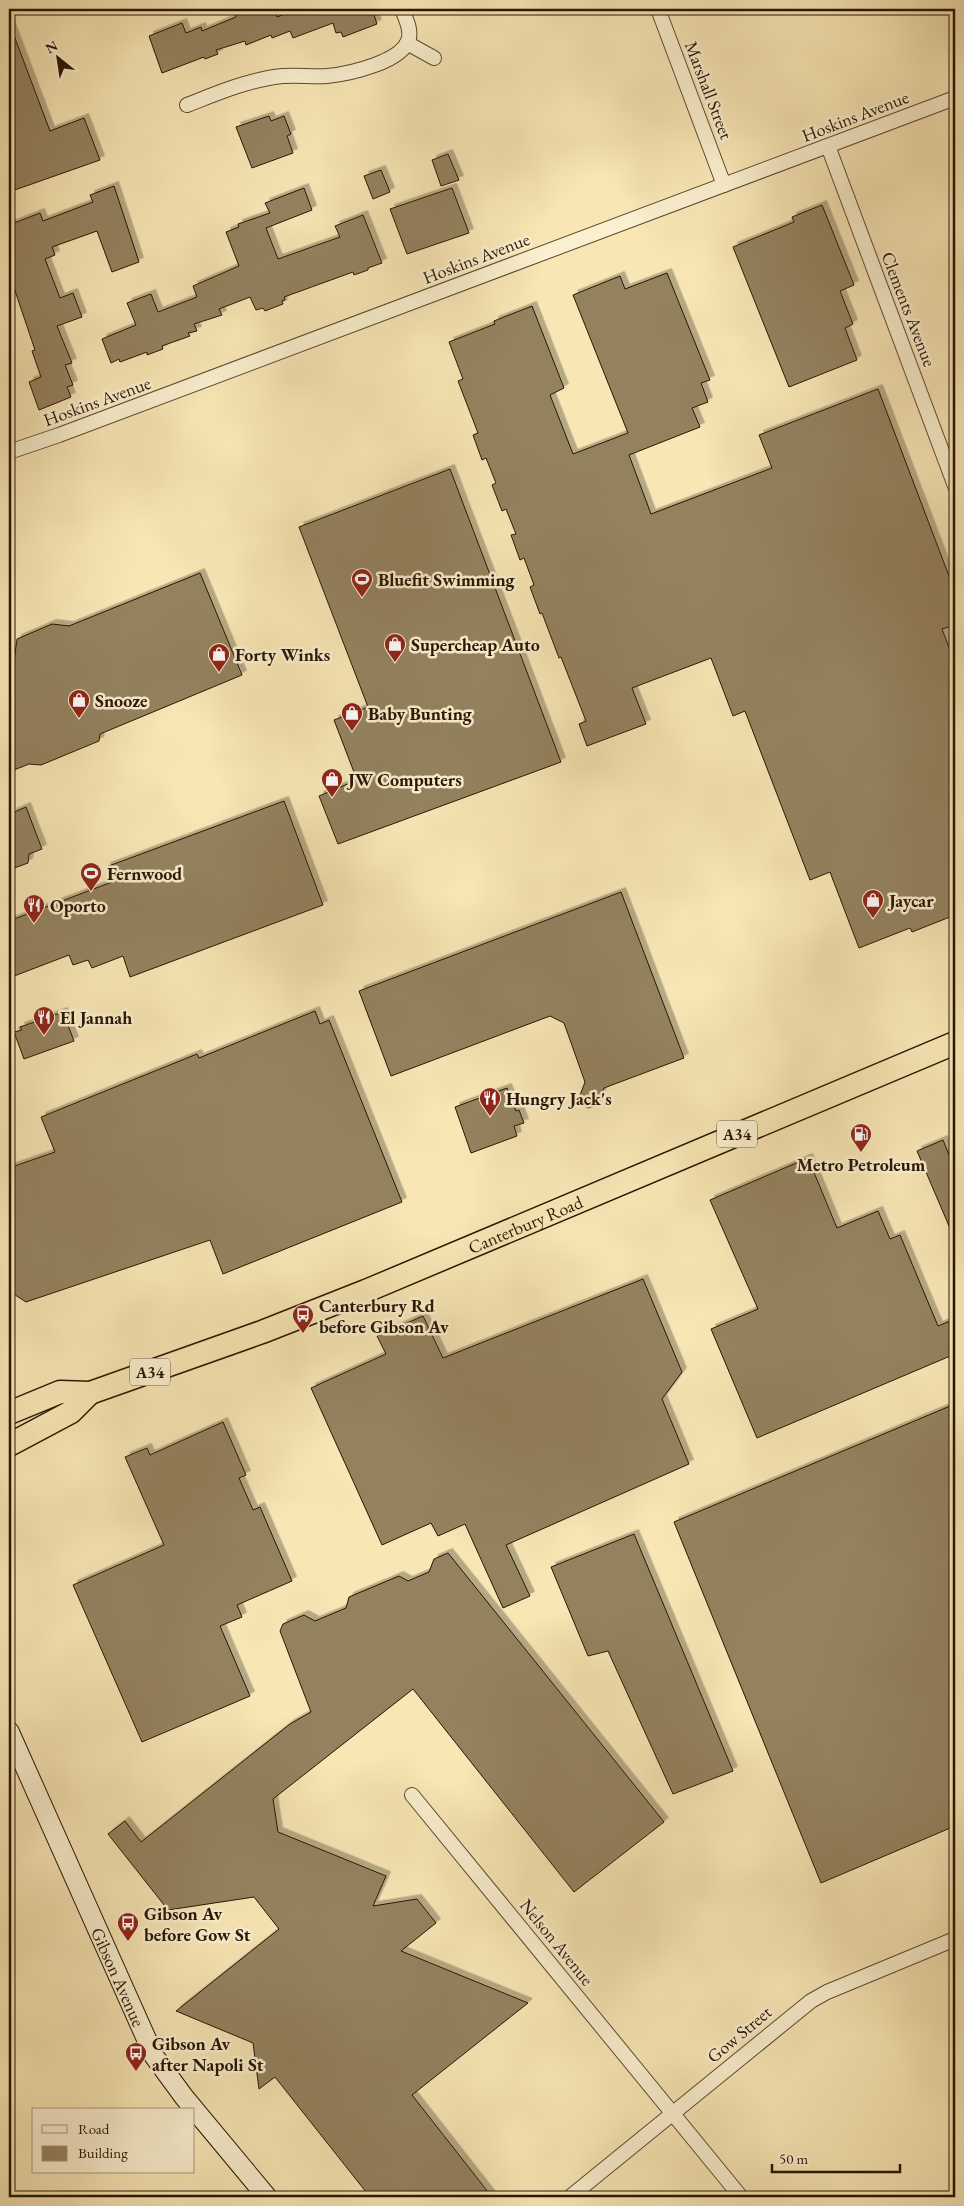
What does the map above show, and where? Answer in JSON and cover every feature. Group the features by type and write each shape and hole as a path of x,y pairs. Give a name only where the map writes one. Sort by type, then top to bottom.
{"highway":[{"name":"Canterbury Road","path":"9,1413 60,1392 90,1393 253,1336 374,1288 955,1043"},
{"name":"Canterbury Road","path":"9,1445 70,1412 90,1393"},
{"path":"9,1401 35,1402"}],"main road":[{"name":"Gibson Avenue","path":"9,1731 154,2056 193,2108"},
{"name":"Gibson Avenue","path":"195,2110 267,2197"}],"street":[{"path":"187,105 256,80 289,75 327,76 368,67 398,54 407,43 410,30 402,9"},
{"name":"Marshall Street","path":"658,9 724,185"},
{"path":"407,43 434,58"},
{"name":"Hoskins Avenue","path":"9,452 955,98"},
{"name":"Clements Avenue","path":"828,146 955,486"},
{"name":"Nelson Avenue","path":"412,1795 741,2197"},
{"name":"Gow Street","path":"570,2197 811,2001 829,1991 955,1939"}],"building":[{"path":"233,9 274,9 277,17 298,9 372,9 377,24 343,37 341,32 336,33 333,23 293,38 290,31 272,38 271,35 246,45 245,41 216,50 218,54 205,59 204,57 162,73 149,36 182,23 186,33 201,27 202,31 236,17"},
{"path":"10,25 50,131 84,118 100,160 9,192"},
{"path":"269,116 271,121 284,116 291,134 287,136 293,153 252,168 236,127"},
{"path":"448,154 459,180 441,186 432,160"},
{"path":"381,170 390,192 373,199 364,176"},
{"path":"114,186 139,262 112,272 97,231 52,247 55,255 45,259 60,298 73,293 82,317 57,326 72,363 65,365 73,385 67,387 71,397 39,410 29,382 41,377 32,351 35,350 9,273 9,225 40,213 43,221 93,202 90,195"},
{"path":"304,188 312,210 266,228 278,259 340,237 335,226 363,215 382,263 354,275 353,272 284,297 283,304 265,311 263,308 256,310 250,297 219,309 222,315 194,324 197,331 188,333 190,336 162,346 163,349 147,355 147,352 120,362 119,359 111,363 102,339 136,325 127,303 151,294 158,312 197,297 193,286 239,266 226,232 239,227 238,224 270,213 265,203"},
{"path":"452,188 469,233 407,254 390,209"},
{"path":"822,205 854,285 840,291 853,324 845,328 857,360 789,387 733,247 794,222 792,217"},
{"path":"667,273 710,380 701,383 708,402 692,408 700,427 629,455 651,514 772,468 759,435 878,389 955,592 955,625 942,629 955,663 955,915 912,932 910,928 859,948 830,872 810,880 745,711 733,716 711,658 632,688 646,724 587,746 579,724 586,721 561,657 559,658 542,613 540,614 530,587 534,585 524,558 520,560 511,535 516,534 506,509 502,511 492,485 496,483 486,458 482,460 473,435 478,433 458,381 463,379 449,342 495,324 494,321 532,306 564,388 550,395 573,454 628,433 573,295 620,276 625,289"},
{"path":"450,469 561,762 338,844 319,796 357,780 334,720 368,707 299,527"},
{"path":"200,573 242,675 100,734 99,741 41,765 29,764 9,772 9,699 17,639 52,624 69,626"},
{"path":"284,801 323,905 130,977 123,956 92,968 88,960 73,965 69,955 9,978 9,921 112,882 106,867"},
{"path":"26,807 42,849 29,854 28,863 9,870 9,821 12,820 12,813"},
{"path":"621,892 684,1058 604,1088 595,1106 588,1108 583,1105 579,1098 585,1082 564,1023 550,1016 391,1076 359,991"},
{"path":"315,1011 320,1024 329,1020 402,1202 223,1274 210,1240 26,1302 9,1291 9,1168 55,1152 41,1117 197,1054 199,1058"},
{"name":"El Jannah","path":"63,1012 74,1041 24,1059 14,1032 22,1030 20,1027"},
{"name":"Hungry Jack's","path":"507,1088 516,1111 519,1110 524,1123 514,1126 517,1136 471,1153 455,1107"},
{"path":"943,1140 955,1170 955,1240 917,1151"},
{"path":"808,1158 837,1228 878,1211 890,1239 900,1235 938,1326 955,1319 955,1354 757,1438 711,1329 758,1309 710,1200"},
{"path":"643,1279 682,1372 662,1399 689,1464 506,1545 530,1596 503,1608 465,1524 438,1536 431,1523 382,1545 311,1388 386,1354 377,1336 423,1316 443,1358"},
{"path":"955,1404 955,1826 821,1883 674,1522"},
{"path":"223,1422 246,1475 239,1478 253,1510 260,1507 292,1581 237,1605 242,1617 220,1626 250,1696 142,1742 73,1585 164,1545 125,1457 147,1448 150,1455"},
{"path":"634,1534 733,1771 673,1794 608,1651 588,1656 551,1567"},
{"path":"448,1553 664,1822 574,1892 413,1689 273,1799 278,1832 386,1876 373,1906 417,1899 436,1923 401,1951 528,2003 412,2095 492,2197 370,2197 275,2077 259,2089 253,2043 176,2011 279,1929 254,1897 168,1910 108,1834 125,1821 141,1842 290,1724 311,1712 280,1631 283,1624 304,1615 315,1621 346,1608 349,1597 399,1576 408,1581 429,1572 434,1559"}],"place":[{"name":"Bluefit Swimming","path":"362,598"},
{"name":"Supercheap Auto","path":"395,663"},
{"name":"Forty Winks","path":"219,673"},
{"name":"Snooze","path":"79,719"},
{"name":"Baby Bunting","path":"352,732"},
{"name":"JW Computers","path":"332,798"},
{"name":"Fernwood","path":"91,892"},
{"name":"Jaycar","path":"873,919"},
{"name":"Oporto","path":"34,924"},
{"name":"El Jannah","path":"44,1036"},
{"name":"Hungry Jack's","path":"490,1117"},
{"name":"Metro Petroleum","path":"861,1153"},
{"name":"Canterbury Rd before Gibson Av","path":"303,1334"},
{"name":"Gibson Av before Gow St","path":"128,1942"},
{"name":"Gibson Av after Napoli St","path":"136,2072"}]}
